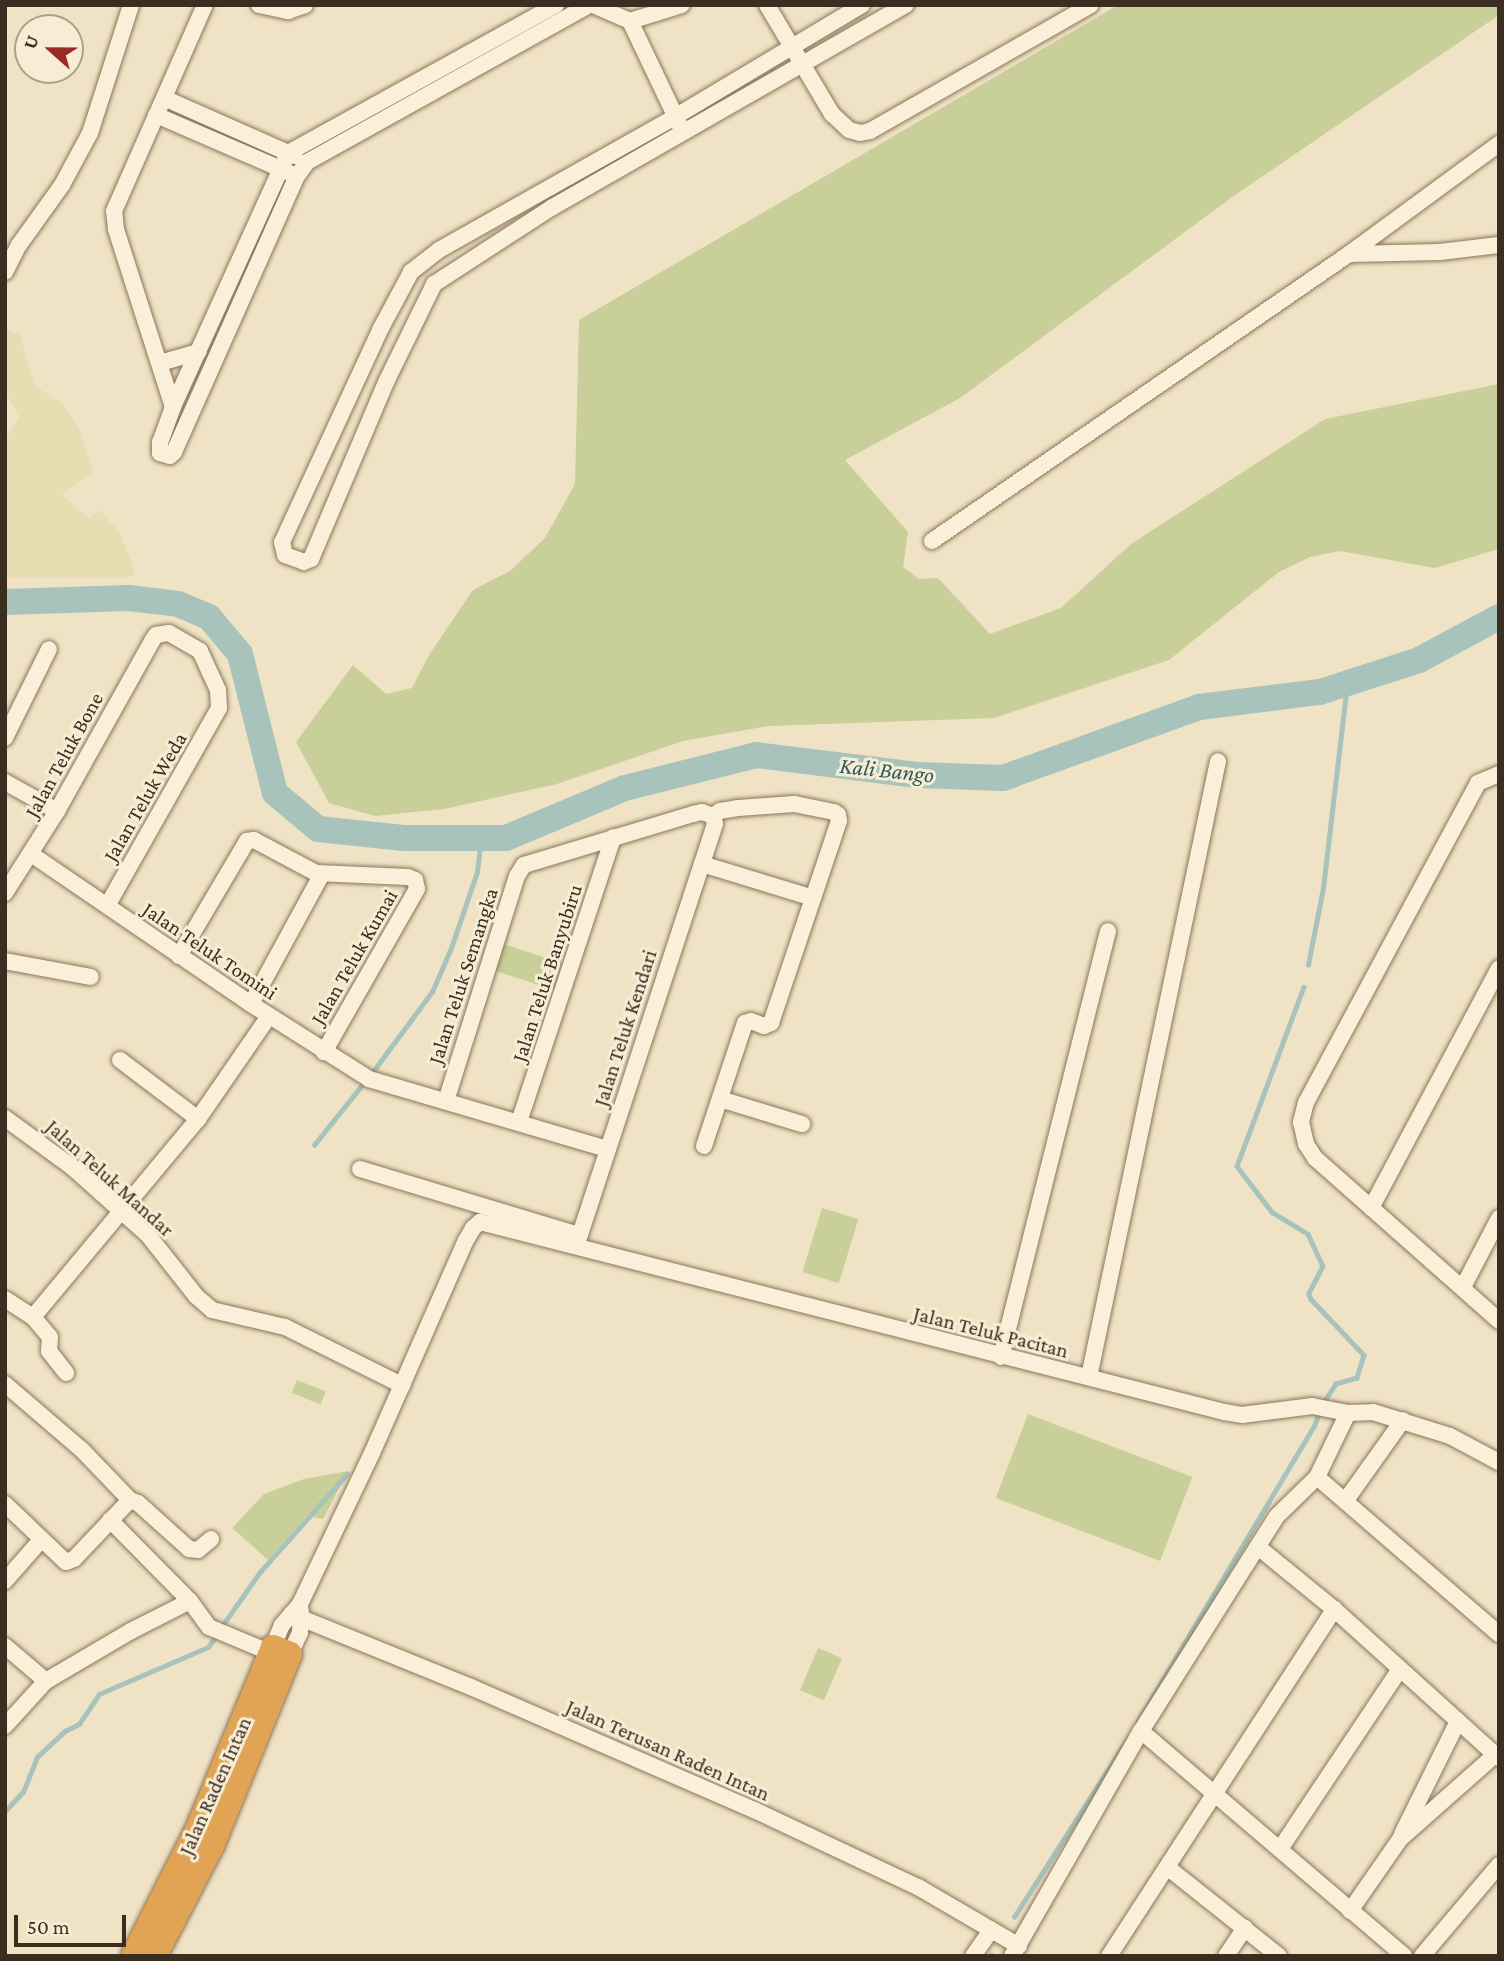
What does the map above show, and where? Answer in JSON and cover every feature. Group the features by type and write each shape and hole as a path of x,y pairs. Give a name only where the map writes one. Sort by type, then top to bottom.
{"highway":[{"name":"Jalan Raden Intan","path":"155,1956 262,1701 278,1651"},
{"name":"Jalan Raden Intan","path":"133,1956 192,1865"}],"street":[{"path":"5,272 10,259 62,185 90,133 131,5"},
{"path":"173,407 113,216 205,5"},
{"path":"258,5 288,11 306,5"},
{"path":"556,5 288,153 173,407 160,442 164,454 174,452 297,176 307,162 591,5 630,21 657,15 682,5"},
{"path":"767,5 842,125 854,132 870,131 1091,5"},
{"path":"862,5 675,117 439,250 411,272 381,328 282,542 285,555 306,563 312,559 387,380 434,284 551,208 905,5"},
{"path":"630,21 684,133"},
{"path":"164,98 307,162"},
{"path":"156,115 297,176"},
{"path":"932,541 1349,254 1499,144"},
{"path":"1349,254 1440,252 1499,245"},
{"path":"411,272 434,284"},
{"path":"230,280 247,287"},
{"path":"160,363 198,352"},
{"name":"Jalan Teluk Bone","path":"5,893 57,811 156,635 169,633 197,647 218,690 219,708"},
{"path":"5,738 49,649"},
{"name":"Jalan Teluk Weda","path":"107,906 219,708"},
{"path":"1088,1377 1218,761"},
{"path":"1499,774 1478,783 1303,1112 1303,1133 1315,1158 1499,1321"},
{"path":"5,782 57,811"},
{"path":"614,838 702,812 714,820 720,811 794,804 837,813 839,821 771,1023 764,1026 751,1021 745,1023 704,1146"},
{"name":"Jalan Teluk Kendari","path":"578,1240 702,864 714,820"},
{"name":"Jalan Teluk Semangka","path":"446,1101 517,876 524,865 614,838"},
{"name":"Jalan Teluk Banyubiru","path":"519,1122 614,838"},
{"path":"179,956 244,844 254,840 322,874 251,1004"},
{"name":"Jalan Teluk Tomini","path":"31,854 269,1016 369,1079 607,1149"},
{"path":"702,864 813,898"},
{"name":"Jalan Teluk Kumai","path":"322,874 408,877 417,883 324,1052"},
{"path":"1001,1357 1108,931"},
{"path":"5,961 91,976"},
{"path":"1371,1208 1499,968"},
{"path":"33,1317 198,1119 269,1016"},
{"path":"120,1060 198,1119"},
{"path":"720,1099 802,1124"},
{"name":"Jalan Teluk Mandar","path":"5,1118 53,1151 148,1235 196,1296 212,1310 285,1327 402,1385"},
{"name":"Jalan Teluk Pacitan","path":"360,1169 578,1240 1001,1357 1242,1415 1314,1410 1373,1412 1450,1436 1499,1462"},
{"path":"1463,1287 1499,1218"},
{"name":"Jalan Teluk Pacitan","path":"402,1385 473,1228 480,1222 578,1240"},
{"path":"5,1299 33,1317 50,1337 49,1351 66,1373"},
{"path":"5,1384 82,1450 130,1500 138,1503 188,1549 198,1550 211,1539"},
{"path":"297,1612 402,1385"},
{"path":"1016,1951 1141,1731 1277,1516 1317,1477 1348,1413"},
{"path":"1346,1500 1403,1420"},
{"path":"1317,1477 1499,1634"},
{"path":"5,1504 40,1541 60,1560 66,1562 74,1559 130,1500"},
{"path":"110,1520 191,1601 209,1627 278,1651"},
{"path":"5,1581 40,1541"},
{"path":"1258,1547 1334,1609 1457,1723 1497,1756 1400,1839"},
{"path":"5,1726 46,1681 131,1631 191,1601"},
{"path":"1109,1956 1334,1609"},
{"name":"Jalan Raden Intan","path":"278,1651 282,1625 297,1612"},
{"name":"Jalan Terusan Raden Intan","path":"297,1612 754,1810 918,1887 991,1930 1016,1951"},
{"path":"5,1646 46,1681"},
{"path":"1280,1849 1400,1669"},
{"path":"1350,1912 1400,1839 1457,1723"},
{"path":"1141,1731 1404,1956"},
{"path":"1422,1956 1499,1865"},
{"path":"1167,1867 1279,1956"},
{"path":"1226,1956 1245,1928"},
{"path":"973,1956 991,1930"}],"shaded area":[{"path":"5,329 20,335 35,386 64,405 79,429 93,472 62,495 90,519 99,510 119,531 135,572 128,578 5,578 5,439 20,418 5,392"}],"green space":[{"path":"1118,5 1499,5 1499,15 1235,195 960,398 845,460 908,532 903,567 919,579 938,578 990,634 1061,608 1131,544 1325,419 1499,384 1499,549 1435,568 1340,551 1310,557 1279,572 1169,660 994,718 769,726 683,741 557,784 444,809 375,816 329,803 296,742 353,665 386,694 412,688 429,655 473,590 510,571 545,538 575,484 579,320"},
{"path":"503,944 567,965 558,991 494,971"},
{"path":"822,1208 858,1219 839,1283 802,1272"},
{"path":"297,1380 326,1392 320,1405 292,1393"},
{"path":"1028,1414 1192,1477 1160,1561 996,1498"},
{"path":"348,1471 323,1519 307,1516 268,1560 232,1528 264,1494 304,1479"},
{"path":"818,1648 842,1658 824,1701 800,1690"}],"waterway":[{"name":"Kali Bango","path":"5,602 129,598 178,604 209,617 240,654 275,793 318,829 404,838 506,838 625,788 756,755 917,775 1003,778 1199,707 1320,692 1419,660 1499,617"},
{"path":"1308,965 1323,888 1347,683"},
{"path":"371,1074 432,992 451,948 477,872 481,838"},
{"path":"1304,987 1237,1166 1272,1212 1308,1234 1323,1266 1309,1294 1311,1299 1364,1355 1357,1378 1336,1384 1323,1404"},
{"path":"314,1145 362,1085"},
{"path":"1138,1721 1314,1426 1319,1412"},
{"path":"222,1626 260,1572 347,1474"},
{"path":"5,1811 23,1792 37,1757 65,1731 79,1724 99,1694 208,1647 216,1636"},
{"path":"1014,1917 1128,1738"}]}
